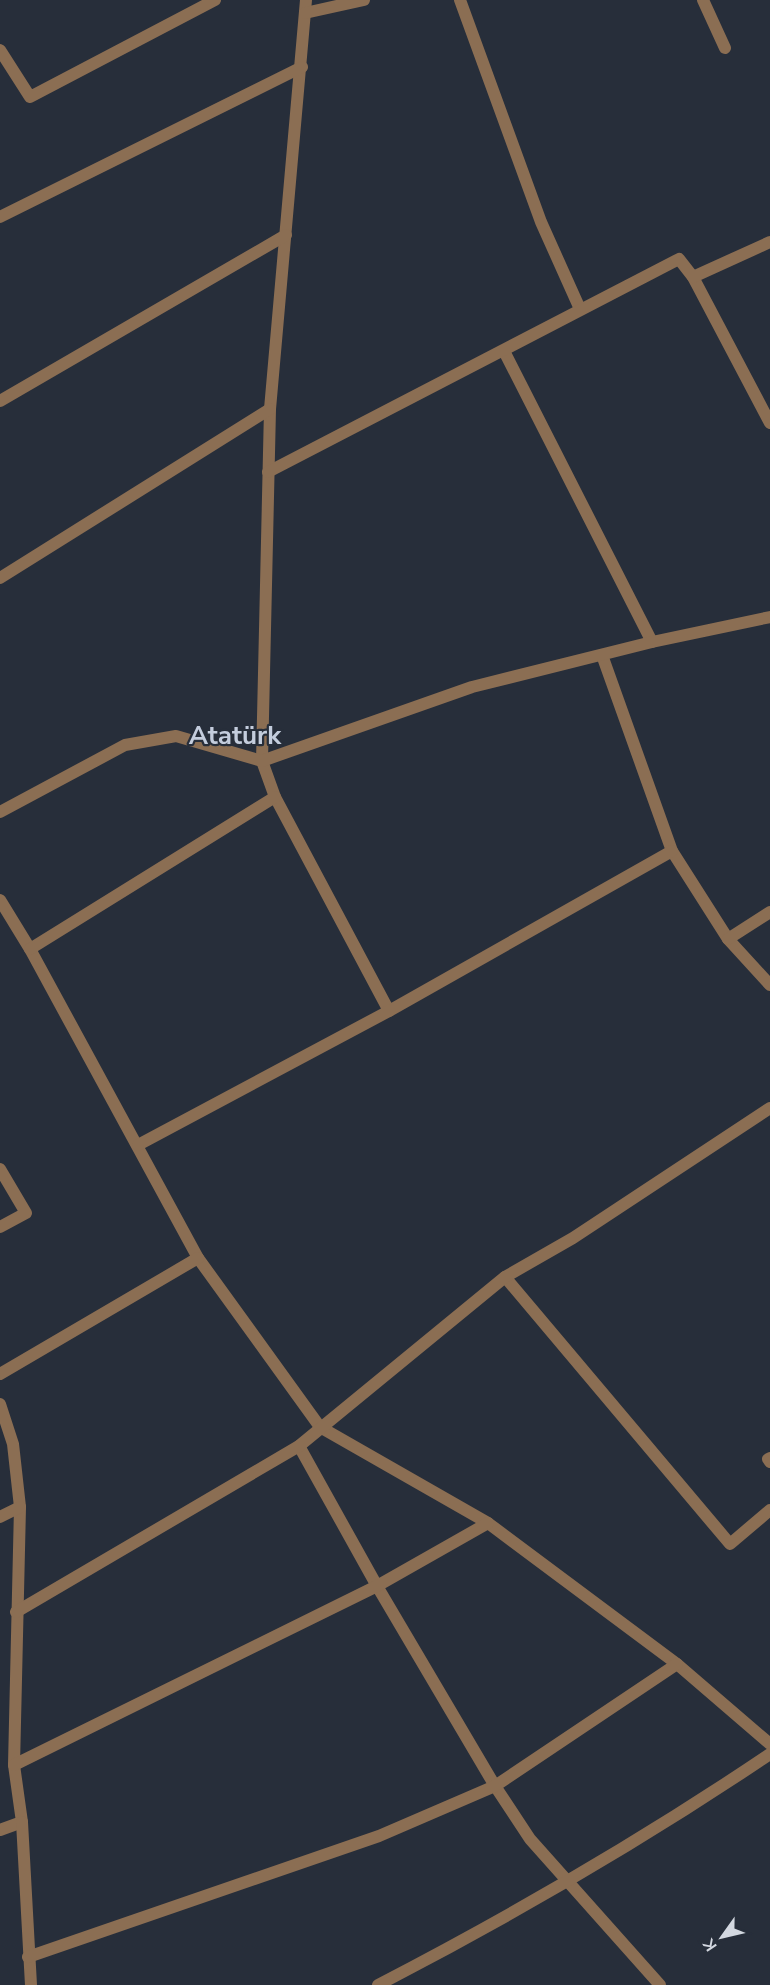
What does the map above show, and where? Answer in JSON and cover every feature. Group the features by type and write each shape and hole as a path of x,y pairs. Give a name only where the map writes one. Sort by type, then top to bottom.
{"street":[{"path":"0,50 30,97 215,0"},
{"path":"364,0 305,6 302,67 270,409 262,761 275,797 389,1011"},
{"path":"460,0 542,222 580,309"},
{"path":"703,0 725,48"},
{"path":"0,217 302,67"},
{"path":"0,401 286,235"},
{"path":"693,277 770,242"},
{"path":"268,472 504,351 580,309 679,260 693,277 770,423"},
{"path":"504,351 652,642"},
{"path":"0,578 270,409"},
{"path":"0,812 125,745 176,736 262,761 472,687 652,642 770,617"},
{"path":"602,655 672,851 728,939 770,985"},
{"path":"30,949 275,797"},
{"path":"138,1145 389,1011 672,851"},
{"path":"0,900 30,949 198,1258 320,1427 488,1523 677,1664 770,1744"},
{"path":"728,939 770,912"},
{"path":"16,1612 299,1446 505,1278 573,1238 770,1108"},
{"path":"0,1169 26,1213 0,1227"},
{"path":"0,1374 198,1258"},
{"path":"505,1278 730,1544 770,1510"},
{"path":"0,1404 13,1444 20,1507 14,1765 22,1822 31,1985"},
{"path":"299,1446 377,1586 495,1786 530,1839 660,1985"},
{"path":"0,1517 20,1507"},
{"path":"14,1765 377,1586 488,1523"},
{"path":"28,1957 379,1836 495,1786 677,1664"},
{"path":"378,1985 569,1881 700,1801 770,1754"},
{"path":"0,1830 22,1822"}],"district":[{"name":"Atatürk","path":"235,735"}]}
